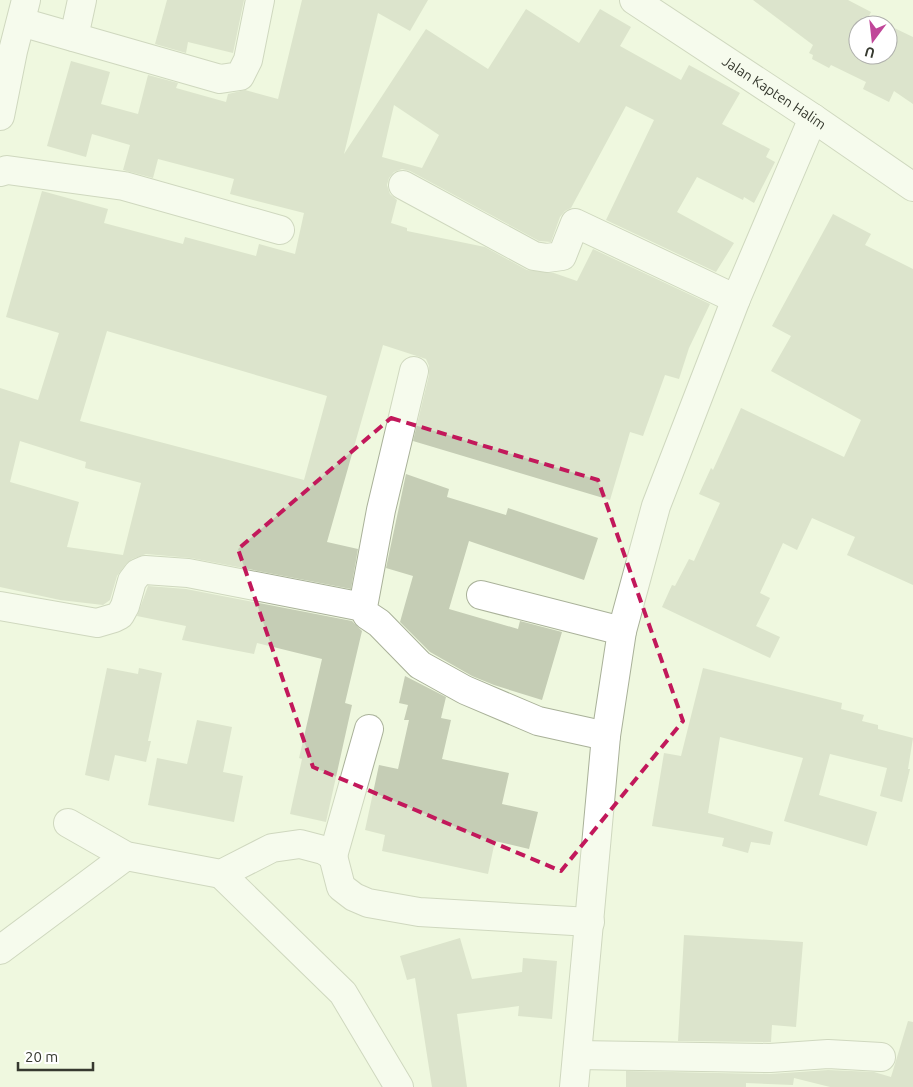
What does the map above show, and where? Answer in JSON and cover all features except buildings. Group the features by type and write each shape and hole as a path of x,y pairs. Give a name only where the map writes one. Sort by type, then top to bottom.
{"street":[{"path":"74,37 82,0"},
{"path":"0,116 6,49 23,11 74,37 220,79 240,76 248,60 260,0"},
{"name":"Jalan Kapten Halim","path":"634,0 813,118 913,187"},
{"path":"574,1087 606,736 622,631 656,506 736,299 813,118"},
{"path":"0,172 7,170 124,186 280,230"},
{"path":"403,185 534,256 547,258 562,256 575,223 736,299"},
{"path":"414,371 381,510 362,607 367,615 379,623 420,665 465,690 538,721 606,736"},
{"path":"0,606 96,623 114,618 120,614 125,606 132,581 138,574 146,570 188,573 362,607"},
{"path":"480,595 622,631"},
{"path":"369,729 333,856 341,887 354,897 368,903 419,912 590,922"},
{"path":"68,823 126,856 221,874 343,993 399,1087"},
{"path":"221,874 272,848 300,844 318,848 333,856"},
{"path":"0,950 126,856"},
{"path":"577,1055 770,1058 828,1054 881,1057"}],"highlighted area":[{"path":"391,418 598,480 683,721 561,871 313,767 238,549"}]}
